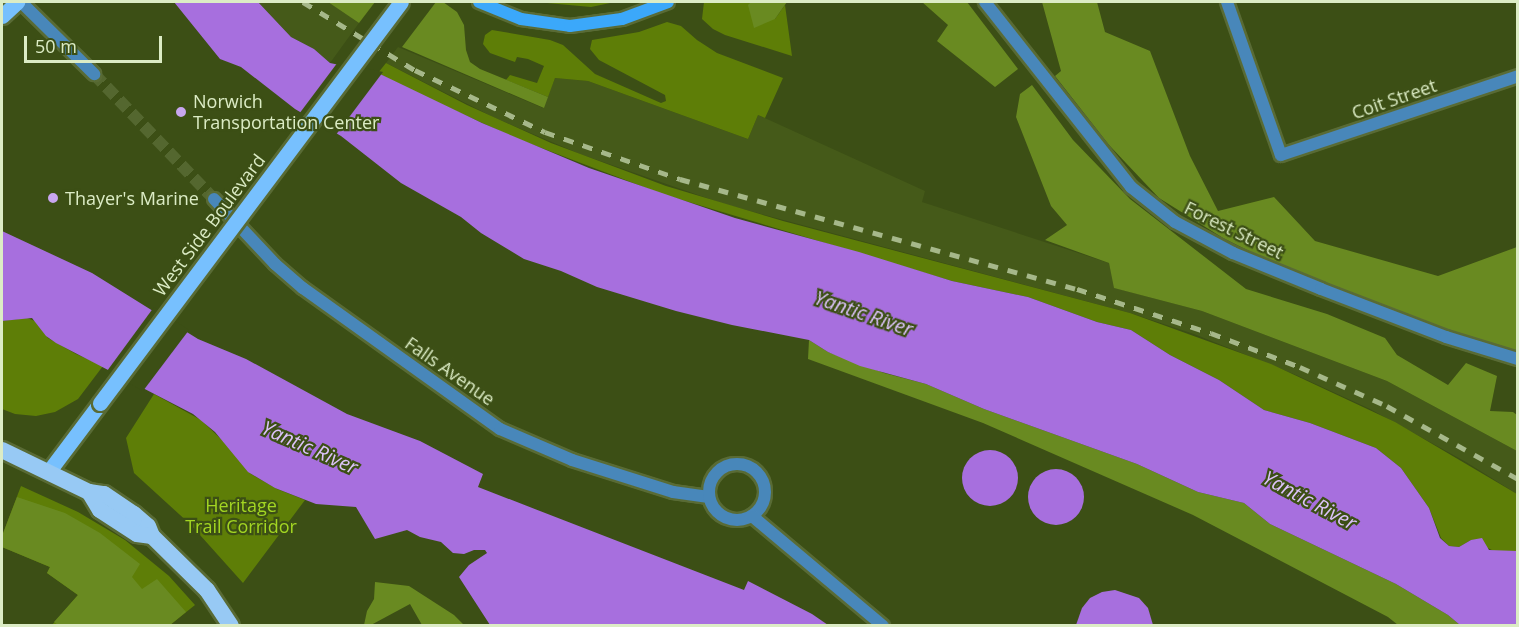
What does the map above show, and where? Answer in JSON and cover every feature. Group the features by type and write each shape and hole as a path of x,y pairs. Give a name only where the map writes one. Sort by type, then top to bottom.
{"highway":[{"path":"2,450 89,492 102,493 145,523 152,536 207,590 231,626"}],"main road":[{"path":"2,16 19,2"},
{"name":"West Side Boulevard","path":"49,471 401,2"},
{"path":"479,2 529,21 576,26 622,19 668,2"}],"street":[{"path":"19,2 94,74"},
{"name":"Forest Street","path":"985,2 1131,187 1175,222 1233,253 1321,289 1446,337 1518,359"},
{"name":"Coit Street","path":"1227,2 1281,155 1518,76"},
{"name":"Falls Avenue","path":"213,199 275,264 303,288 500,429 572,460 673,492 709,498"},
{"path":"733,464 750,468 758,473 765,488 763,503 752,516 737,520 730,520 716,512 709,498 711,480 717,472 733,464"},
{"path":"752,516 882,626"}],"shaded area":[{"path":"258,2 328,2 359,23 330,63 314,49 291,37"},
{"path":"328,2 375,2 359,23"},
{"path":"436,2 443,2 457,12 464,25 466,50 470,62 480,69 548,97 544,108 402,47"},
{"path":"751,2 787,2 775,19 754,28 748,5"},
{"path":"922,2 967,2 1018,69 995,87 937,41 948,25"},
{"path":"1042,2 1097,2 1105,32 1150,51 1190,156 1218,211 1274,197 1315,241 1438,276 1517,247 1517,352 1409,318 1279,266 1223,238 1159,198 1109,145 1055,76 1061,71"},
{"path":"398,47 543,108 555,78 588,81 748,139 758,115 925,191 922,202 1109,263 1115,288 1202,311 1387,381 1517,451 1517,494 1466,462 1370,409 1296,375 1194,334 1130,313 724,204 580,154 495,118 386,63"},
{"path":"1032,85 1073,140 1130,199 1246,289 1327,314 1385,338 1397,355 1448,385 1466,363 1497,376 1490,411 1513,412 1517,415 1517,451 1387,381 1202,311 1114,288 1109,263 1045,240 1067,225 1051,206 1016,117 1020,94"},
{"path":"809,340 828,352 884,373 926,384 984,409 1137,464 1198,492 1244,503 1270,524 1396,584 1448,615 1460,625 1398,625 1388,617 1193,515 983,423 808,359"},
{"path":"17,497 65,513 100,533 140,564 132,577 142,589 157,579 186,612 170,625 58,625 54,622 78,595 47,573 50,567 2,547 2,536"},
{"path":"375,582 409,586 454,615 464,625 422,625 410,604 371,625 364,625 367,611 374,599"}],"green space":[{"path":"536,2 615,2 591,7"},
{"path":"704,2 751,2 749,5 775,19 785,5 792,56 713,29 702,19"},
{"path":"667,22 681,26 717,53 783,78 765,118 758,115 748,139 588,81 555,78 548,97 506,80 510,75 537,83 544,66 528,59 517,57 515,62 490,53 483,44 485,35 492,30 550,40 563,45 595,74 661,103 666,101 665,95 599,60 590,49 592,40 639,32"},
{"path":"386,63 467,105 551,143 666,186 783,221 1130,313 1271,364 1395,422 1517,494 1517,551 1496,552 1471,540 1459,547 1449,546 1441,538 1429,508 1401,468 1376,448 1310,423 1264,410 1219,380 1170,355 1131,330 1097,322 1028,297 952,281 662,194 518,139 412,91 378,73"},
{"path":"27,318 35,321 48,338 103,366 78,399 55,412 36,416 15,414 2,409 2,321"},
{"name":"Heritage Trail Corridor","path":"154,394 201,420 223,441 251,474 277,489 305,500 243,583 191,525 134,473 126,438"},
{"path":"21,486 78,512 125,540 169,576 195,605 170,625 52,625 78,595 47,573 50,567 2,547 2,536"}],"water":[{"name":"Yantic River","path":"174,2 258,2 291,37 314,49 330,63 378,73 482,123 589,168 735,218 859,252 952,281 1028,297 1097,322 1131,330 1170,355 1219,380 1264,410 1310,423 1376,448 1401,468 1429,508 1440,538 1449,546 1459,547 1471,540 1482,538 1489,550 1517,551 1517,625 1460,625 1448,615 1396,584 1270,524 1244,503 1198,492 1137,464 984,409 926,384 860,366 828,352 809,340 676,311 597,287 561,271 524,259 481,233 461,217 401,183 341,136 295,109 241,67 220,59"},
{"name":"Yantic River","path":"2,231 92,273 198,339 246,359 347,414 420,441 483,474 478,487 744,590 748,581 812,614 828,625 490,625 459,577 469,565 487,553 485,550 474,550 464,554 453,553 441,542 420,537 407,530 375,539 356,507 316,504 275,488 248,472 215,432 193,414 56,343 46,336 32,318 2,321"},
{"path":"990,450 1001,452 1010,458 1016,467 1018,478 1016,489 1010,498 1001,504 990,506 979,504 970,498 964,489 962,478 964,467 970,458 979,452"},
{"path":"1056,469 1067,471 1076,477 1082,486 1084,497 1082,508 1076,517 1067,523 1056,525 1045,523 1036,517 1030,508 1028,497 1030,486 1036,477 1045,471"},
{"path":"1115,590 1139,598 1148,608 1153,625 1076,625 1082,608 1090,598 1102,592"}],"pier":[{"path":"338,62 383,72 335,136 299,114"},
{"path":"154,307 189,330 143,391 107,371"}],"tunnel":[{"path":"94,74 214,199"}],"railway":[{"path":"303,2 415,70 545,132 680,179 1077,289 1211,333 1300,367 1387,406 1518,479"}],"place":[{"name":"Norwich Transportation Center","path":"181,112"},
{"name":"Thayer's Marine","path":"53,198"}]}
